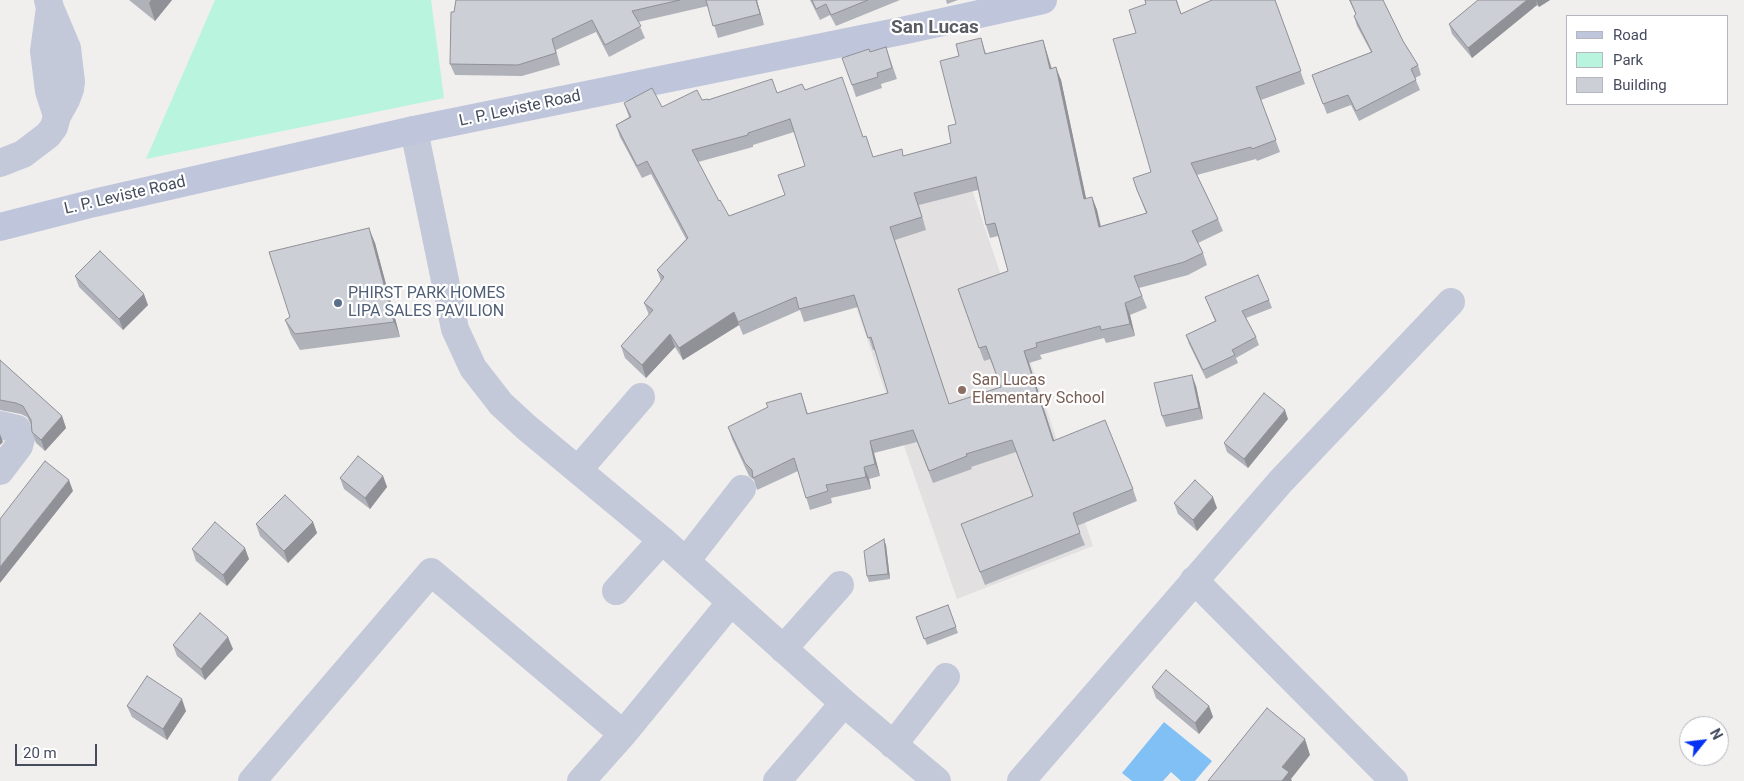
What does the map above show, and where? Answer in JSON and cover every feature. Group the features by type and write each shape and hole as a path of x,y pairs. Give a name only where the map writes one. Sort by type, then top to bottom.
{"main road":[{"name":"L. P. Leviste Road","path":"0,227 94,202 414,130 906,30 1043,0"}],"street":[{"path":"0,163 23,154 40,142 54,127 57,116 48,91 44,51 49,4"},
{"path":"414,130 455,329 473,368 501,404 662,540 844,703 937,781"},
{"path":"1021,781 1281,481 1451,302"},
{"path":"578,470 641,397"},
{"path":"0,425 17,429 21,438 19,446 0,471"},
{"path":"686,561 742,489"},
{"path":"616,591 662,540"},
{"path":"252,781 431,572 623,734"},
{"path":"1194,580 1394,781"},
{"path":"783,649 840,585"},
{"path":"581,781 623,734 731,602"},
{"path":"893,745 946,677"},
{"path":"777,781 844,703"}],"shaded area":[{"name":"San Lucas Elementary School","path":"971,187 1093,546 957,599 831,235"}],"green space":[{"path":"215,0 431,0 444,98 146,159"}],"water":[{"path":"1164,722 1212,761 1195,781 1181,781 1171,772 1163,781 1132,781 1122,773"}],"building":[{"path":"456,0 680,0 632,11 641,26 605,45 592,20 552,39 556,53 518,65 450,64 451,12 454,12"},
{"path":"706,0 756,0 760,14 713,26"},
{"path":"812,0 868,0 831,15 826,4 816,9"},
{"path":"1145,0 1176,0 1181,14 1212,0 1275,0 1301,71 1256,87 1276,140 1252,149 1251,147 1191,163 1218,219 1192,231 1203,253 1184,262 1134,276 1142,296 1125,303 1130,324 1101,330 1100,326 1036,343 1037,347 1024,351 1053,441 1105,420 1133,489 1073,513 1080,533 980,572 961,524 1033,496 1012,440 966,454 967,456 929,471 913,430 870,441 875,464 864,467 866,477 826,485 828,491 806,498 794,458 753,478 752,470 745,463 728,427 768,407 766,403 801,393 807,414 888,393 871,337 868,338 854,295 799,309 796,297 738,322 734,312 679,348 670,334 642,365 621,346 653,310 644,303 664,277 657,270 688,238 647,161 637,166 616,125 631,117 624,103 652,88 662,107 697,90 702,100 708,100 772,79 777,93 802,84 805,90 842,77 863,137 866,136 873,157 902,149 903,156 951,143 948,126 956,124 940,61 959,56 956,44 981,38 985,54 1043,40 1050,69 1056,67 1084,199 1092,197 1099,227 1147,213 1133,178 1151,172 1113,39 1136,33 1129,10 1146,4","holes":["790,119 805,166 778,175 785,195 729,216 692,150 748,135 748,133","976,177 986,225 995,223 1008,271 958,289 979,348 986,346 1001,387 949,404 890,227 922,217 914,193"]},
{"path":"1350,0 1383,0 1403,41 1418,65 1411,69 1416,80 1356,111 1348,95 1323,104 1312,75 1372,52 1354,16 1356,14"},
{"path":"1478,0 1527,0 1468,48 1449,24"},
{"path":"886,47 892,68 877,73 878,77 852,85 842,58 869,49 870,52"},
{"name":"PHIRST PARK HOMES LIPA SALES PAVILION","path":"369,228 394,322 295,334 285,320 290,317 269,252"},
{"path":"100,251 144,294 119,319 75,276"},
{"path":"1258,275 1269,300 1242,311 1256,337 1232,350 1235,355 1203,370 1186,335 1216,321 1205,297"},
{"path":"0,360 62,416 41,440 32,432 31,420 23,406 0,400"},
{"path":"1192,375 1199,408 1162,416 1154,383"},
{"path":"1264,393 1285,410 1244,459 1224,443"},
{"path":"358,456 383,476 365,498 340,478"},
{"path":"45,461 69,480 0,567 0,519"},
{"path":"1195,480 1213,497 1193,520 1174,503"},
{"path":"285,495 313,522 284,551 256,524"},
{"path":"215,522 245,548 223,575 192,549"},
{"path":"884,539 888,574 867,576 864,551"},
{"path":"948,605 956,627 924,639 916,617"},
{"path":"200,613 228,637 201,669 173,645"},
{"path":"1166,670 1209,706 1195,723 1152,687"},
{"path":"147,676 182,699 163,729 127,706"},
{"path":"1267,708 1305,739 1282,767 1289,772 1282,781 1208,781"}],"place":[{"name":"PHIRST PARK HOMES LIPA SALES PAVILION","path":"338,303"},
{"name":"San Lucas Elementary School","path":"962,390"}],"district":[{"name":"San Lucas","path":"935,28"}]}
